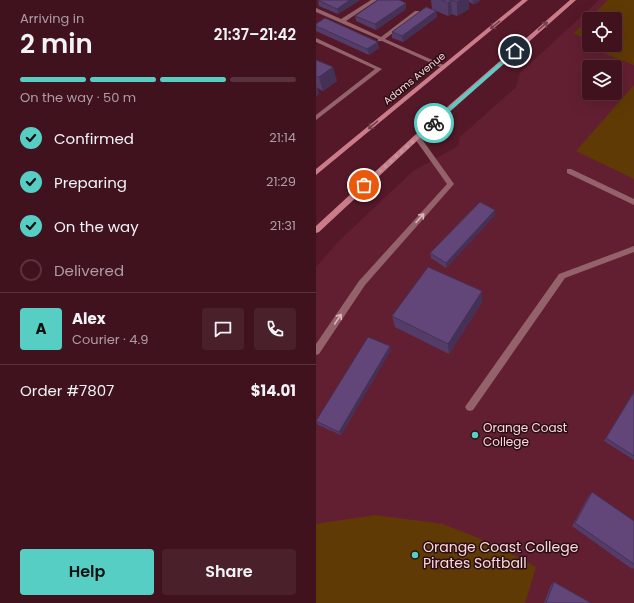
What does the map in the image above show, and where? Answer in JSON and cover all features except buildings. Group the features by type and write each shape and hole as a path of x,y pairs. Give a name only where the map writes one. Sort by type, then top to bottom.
{"main road":[{"name":"Adams Avenue","path":"316,173 525,0"},
{"path":"316,230 417,137 573,0"}],"lane":[{"path":"341,22 374,0"},
{"path":"316,10 380,40 444,67"},
{"path":"380,40 416,12"},
{"path":"316,40 379,69 316,118"},
{"path":"316,351 362,283 451,184 417,137"},
{"path":"568,171 634,202"},
{"path":"470,407 562,276 634,249"}],"shaded area":[{"name":"Orange Coast College","path":"599,0 634,0 634,603 316,603 316,267 339,241 413,171 458,146 460,137 516,87 520,73 582,16 582,52 622,52 622,12 586,12"},
{"path":"608,0 634,0 634,65 600,52 622,52 622,12 596,12"},
{"path":"582,25 582,37 574,33"},
{"path":"634,85 634,179 576,151"},
{"name":"Orange Coast College Pirates Softball","path":"375,515 443,524 493,544 536,567 525,603 316,603 316,524"}],"way so far":[{"path":"364,185 434,123"}],"place":[{"name":"Orange Coast College","path":"475,435"},
{"name":"Orange Coast College Pirates Softball","path":"415,555"}],"route":[{"path":"434,123 515,51"}]}
